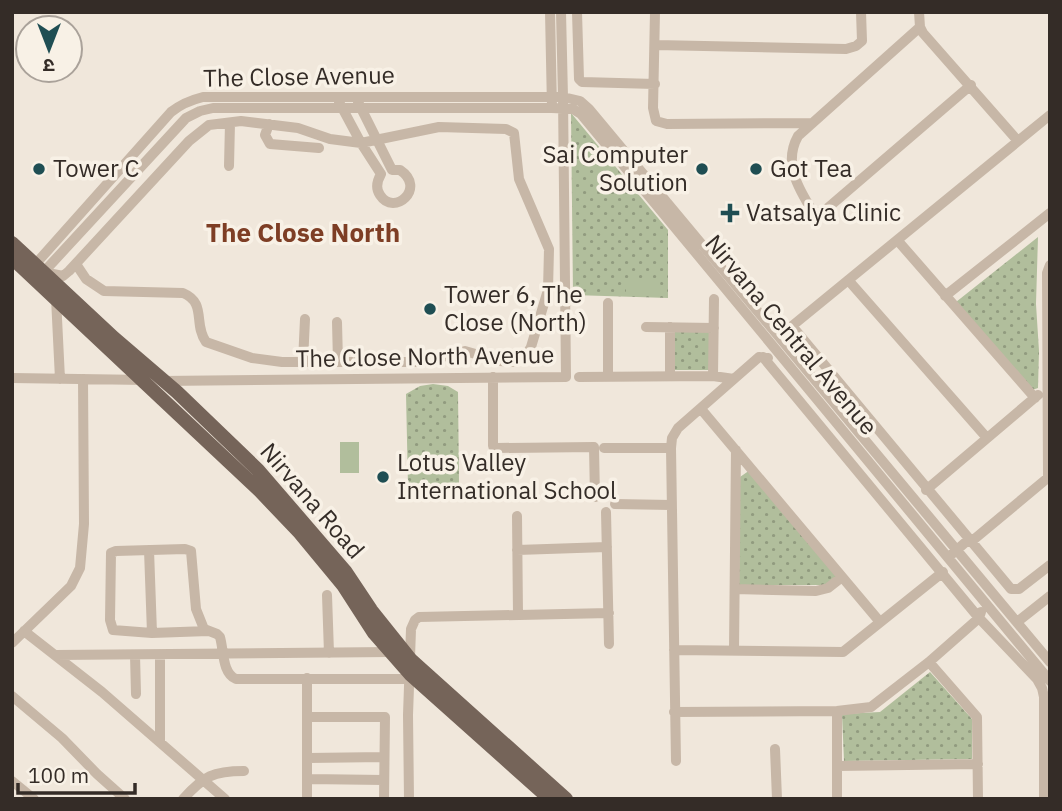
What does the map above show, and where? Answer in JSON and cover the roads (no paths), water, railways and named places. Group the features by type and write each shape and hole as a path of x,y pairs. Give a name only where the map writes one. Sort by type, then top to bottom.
{"main road":[{"name":"Nirvana Road","path":"12,243 56,298 260,491 300,533 343,585 390,653 550,799"},
{"name":"Nirvana Road","path":"12,258 38,273 177,392 258,470 345,571 410,671 566,799"}],"street":[{"path":"550,12 558,102"},
{"path":"558,102 561,12"},
{"path":"577,12 579,79 582,82 655,83"},
{"path":"656,12 653,108 656,121 661,124 811,123"},
{"path":"656,45 846,49 862,41 861,12"},
{"path":"919,12 920,27 1017,140"},
{"path":"920,27 797,136 792,147 795,184 813,212 822,212 971,85"},
{"path":"194,99 200,111"},
{"name":"The Close Avenue","path":"38,273 171,112 194,99 237,102 558,102"},
{"name":"The Close Avenue","path":"38,273 114,198 186,118 200,111 237,102"},
{"path":"339,102 360,143 387,172 374,131 358,102"},
{"name":"Nirvana Central Avenue","path":"558,102 581,114 779,343 955,556 1017,622 1050,662"},
{"name":"The Close North Avenue","path":"12,378 162,381 566,377 558,102"},
{"path":"1050,115 792,327 1011,589 1019,589 1050,565"},
{"path":"38,273 64,276 189,141 209,125 241,121 269,124 312,132 330,139 360,143 439,127 506,128 514,133 519,179 549,249 548,290 531,347 525,357 515,362 500,361 465,351 424,362 282,362 251,358 212,345 202,336 198,307 192,296 183,293 104,291 86,279 76,264"},
{"path":"229,166 230,123"},
{"path":"269,124 265,135 271,144 319,148"},
{"path":"945,296 1050,213"},
{"path":"898,241 1035,398"},
{"path":"955,556 967,541 972,541 1049,476 1046,389 1047,273 1050,265"},
{"path":"849,281 987,438"},
{"path":"56,298 60,379"},
{"path":"713,376 714,299"},
{"path":"608,303 608,377"},
{"path":"303,362 305,320"},
{"path":"337,322 338,362"},
{"path":"646,327 714,328"},
{"path":"670,327 670,376"},
{"path":"795,330 792,337 762,352 763,357 979,618 1037,679 1042,688 1044,799"},
{"path":"676,761 671,505 673,438 678,428 759,357 763,357"},
{"name":"The Close North Avenue","path":"579,377 713,376 734,379"},
{"path":"493,377 493,446 594,447 596,497"},
{"path":"12,643 71,586 80,568 84,524 83,379"},
{"path":"926,490 1046,389"},
{"path":"701,410 880,622"},
{"path":"604,447 671,448"},
{"path":"734,650 736,450"},
{"path":"615,504 671,505"},
{"path":"606,512 609,644"},
{"path":"517,516 518,615"},
{"path":"517,550 607,547"},
{"path":"208,631 152,633 113,630 110,620 111,553 185,548 191,551 196,609 201,626 220,637 228,674 236,679 307,678 410,671"},
{"path":"149,550 152,633"},
{"name":"Nirvana Central Avenue","path":"955,556 991,610 1050,681"},
{"path":"674,650 843,652 943,572"},
{"path":"735,589 816,591 828,588 842,577"},
{"path":"327,595 329,653"},
{"path":"1017,622 1050,596"},
{"path":"979,618 986,620 991,610"},
{"path":"409,799 412,624 419,617 609,613"},
{"path":"674,712 837,711 871,707 929,662 979,618"},
{"path":"24,631 56,654 225,799"},
{"path":"56,654 390,653"},
{"path":"135,655 136,694"},
{"path":"160,655 160,742"},
{"path":"929,662 977,717 978,799"},
{"path":"307,678 307,799"},
{"path":"12,696 62,738 125,799"},
{"path":"837,711 837,799"},
{"path":"308,717 385,717 384,799"},
{"path":"775,750 776,799"},
{"path":"308,758 384,757"},
{"path":"837,766 978,764"},
{"path":"183,799 201,780 221,771 244,771"},
{"path":"308,779 384,780"},
{"path":"12,781 34,799"}],"place":[{"name":"Tower C","path":"39,169"},
{"name":"Sai Computer Solution","path":"702,169"},
{"name":"Got Tea","path":"756,169"},
{"name":"Vatsalya Clinic","path":"730,213"},
{"name":"Tower 6, The Close (North)","path":"430,309"},
{"name":"Lotus Valley International School","path":"383,477"}],"district":[{"name":"The Close North","path":"303,233"}]}
